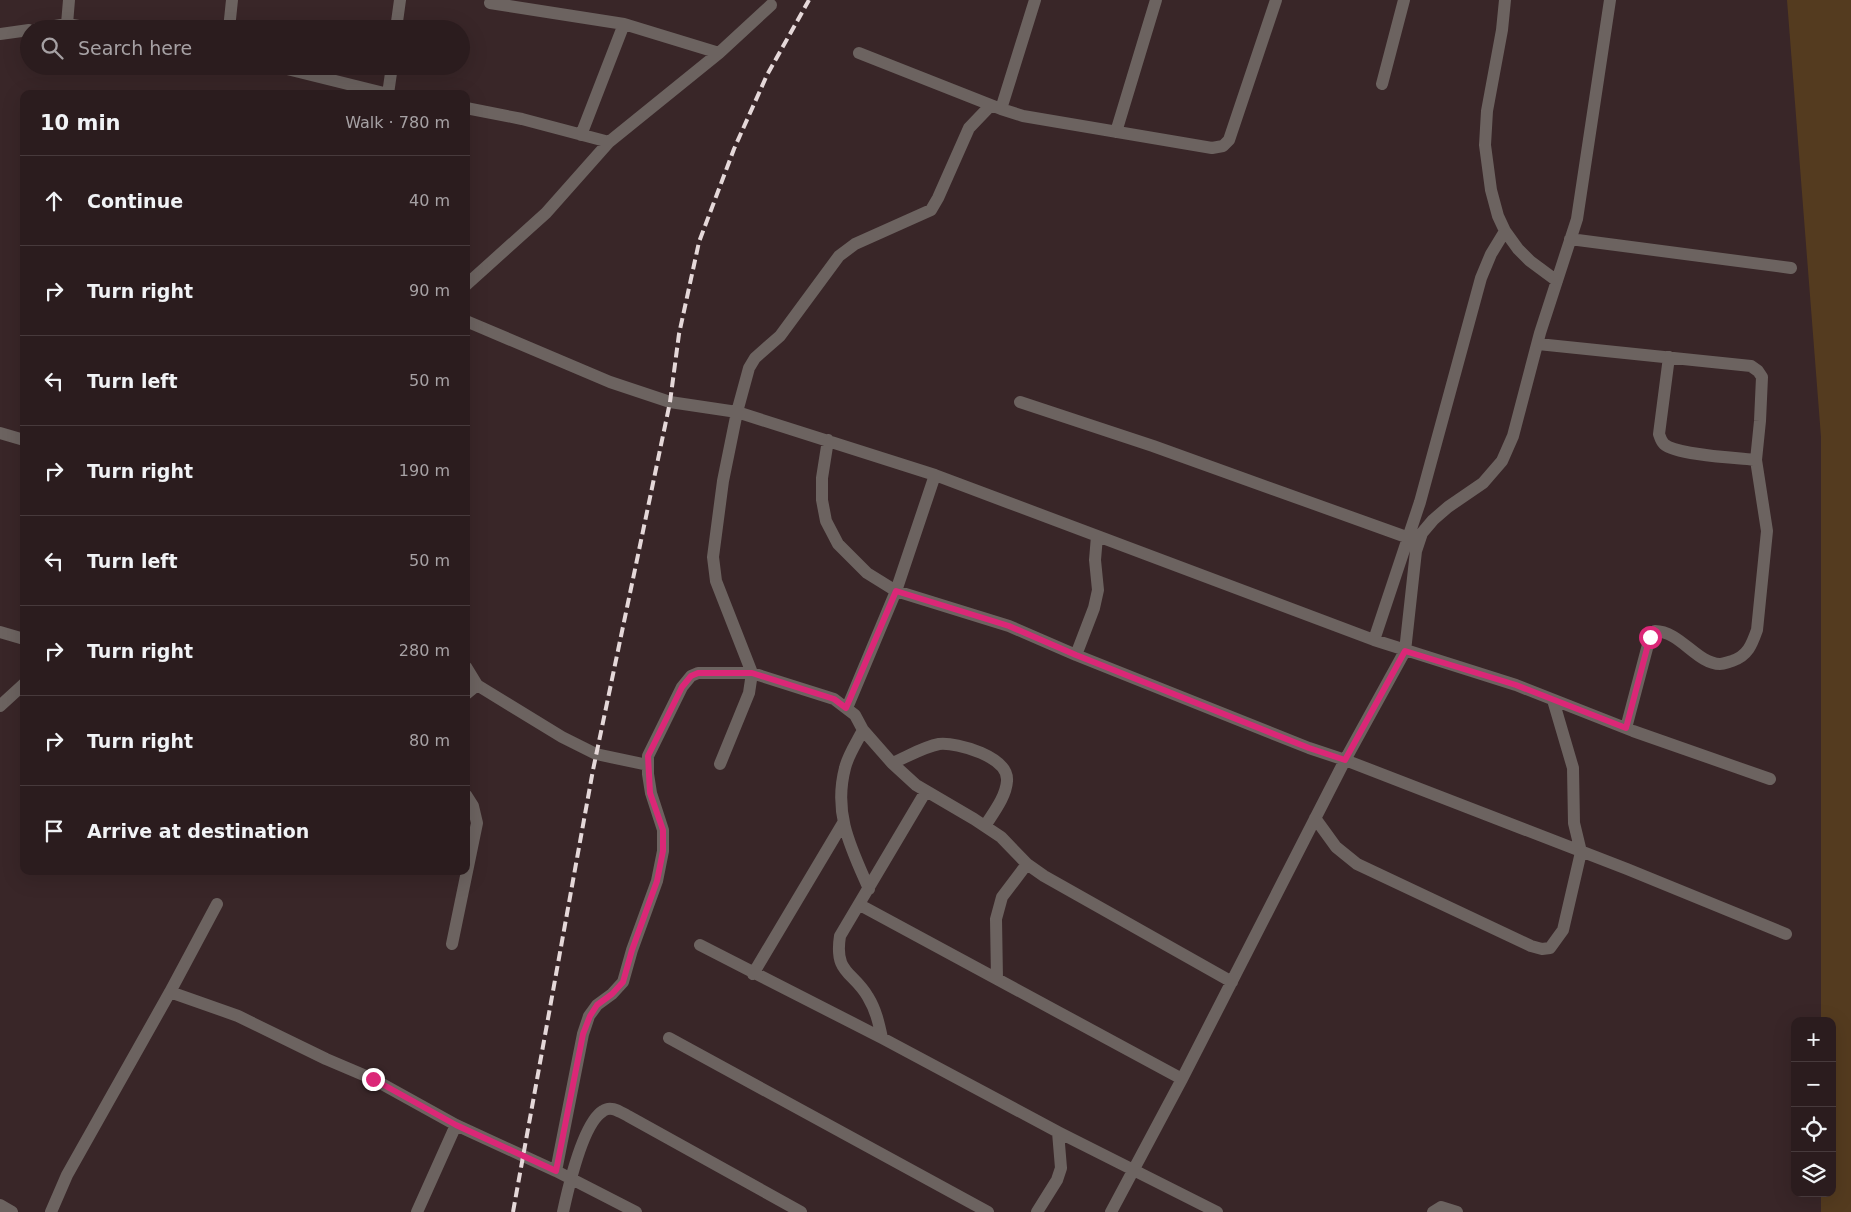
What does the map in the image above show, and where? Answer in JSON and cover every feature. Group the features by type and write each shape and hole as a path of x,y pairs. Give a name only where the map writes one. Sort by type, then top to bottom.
{"street":[{"path":"67,20 68,0"},
{"path":"230,20 232,0"},
{"path":"397,20 400,0"},
{"path":"720,764 749,693 752,673 716,582 713,557 723,481 736,412 749,368 754,358 780,336 839,256 855,244 931,210 969,128 996,107 1035,0"},
{"path":"1116,132 1156,0"},
{"path":"860,52 1023,116 1212,148 1223,146 1229,140 1276,0"},
{"path":"1382,84 1404,0"},
{"path":"1505,0 1502,30 1487,111 1485,145 1491,190 1498,216 1518,249 1530,261 1557,281"},
{"path":"1111,1212 1182,1079 1345,760 1405,651 1416,551 1422,533 1433,520 1484,482 1502,462 1513,436 1538,344 1576,219 1610,0"},
{"path":"490,3 624,24 719,53"},
{"path":"470,280 546,213 609,142 719,53 771,5"},
{"path":"581,135 624,24"},
{"path":"0,34 20,31"},
{"path":"311,75 372,90"},
{"path":"389,90 391,75"},
{"path":"470,109 522,118 609,142"},
{"path":"1374,640 1420,502 1481,278 1491,254 1505,230"},
{"path":"1570,239 1791,268"},
{"path":"470,323 610,382 670,402 736,412 935,475 1374,640 1516,685 1626,728 1770,779"},
{"path":"1538,344 1751,366 1762,377 1756,460 1767,531 1757,630 1753,644 1748,652 1738,659 1721,665 1702,657 1669,634 1655,631 1650,637 1626,728"},
{"path":"1669,357 1659,434 1665,445 1674,450 1756,460"},
{"path":"1020,402 1153,446 1408,538"},
{"path":"0,433 20,439"},
{"path":"828,440 822,493 826,521 838,544 861,568 896,591 1009,626 1300,745 1345,760 1582,852 1786,934"},
{"path":"846,708 896,591 935,475"},
{"path":"1076,655 1094,608 1098,590 1095,560 1097,536"},
{"path":"0,632 20,638"},
{"path":"470,673 478,685 562,737 596,754 648,765"},
{"path":"556,1171 583,1034 590,1016 597,1005 612,994 623,982 632,950 657,881 663,851 663,830 650,793 648,756 664,720 682,687 691,676 698,673 752,673 834,699 854,715 863,730 892,763 916,785 1001,837 1027,864 1044,876 1232,982"},
{"path":"470,691 478,685"},
{"path":"0,706 20,688"},
{"path":"1315,818 1336,847 1357,864 1522,942 1542,949 1550,948 1563,930 1582,852 1574,823 1573,768 1553,700"},
{"path":"863,730 845,767 841,800 842,823 847,839 869,889"},
{"path":"892,763 928,747 940,744 962,746 985,755 1003,767 1007,782 1003,796 985,826"},
{"path":"882,1038 879,1021 868,996 844,970 839,958 840,936 926,791"},
{"path":"470,801 477,823 470,857"},
{"path":"753,974 842,823"},
{"path":"998,979 996,919 1002,897 1027,864"},
{"path":"452,944 466,875"},
{"path":"51,1212 67,1175 218,904"},
{"path":"860,905 1182,1079"},
{"path":"700,945 753,974 882,1038 1058,1132 1217,1212"},
{"path":"170,992 238,1016 326,1059 373,1079 456,1125 571,1178 636,1212"},
{"path":"669,1038 988,1212"},
{"path":"563,1212 571,1178 588,1128 602,1111 612,1108 801,1212"},
{"path":"417,1212 456,1125"},
{"path":"1037,1212 1061,1168 1058,1132"},
{"path":"0,1206 12,1212"},
{"path":"1433,1212 1441,1208 1457,1212"}],"shaded area":[{"path":"1787,0 1851,0 1851,1212 1821,1212 1821,1197 1836,1197 1836,1017 1821,1017 1821,437"}],"railway":[{"path":"513,1212 593,770 670,402 679,334 699,242 734,149 767,75 809,0"}],"route":[{"path":"373,1079 456,1125 556,1171 583,1034 590,1016 597,1005 612,994 623,982 632,950 657,881 663,851 663,830 650,793 648,756 664,720 682,687 691,676 698,673 752,673 834,699 846,708 896,591 1009,626 1076,655 1309,748 1345,760 1405,651 1494,680 1516,685 1626,728 1650,637"}]}
